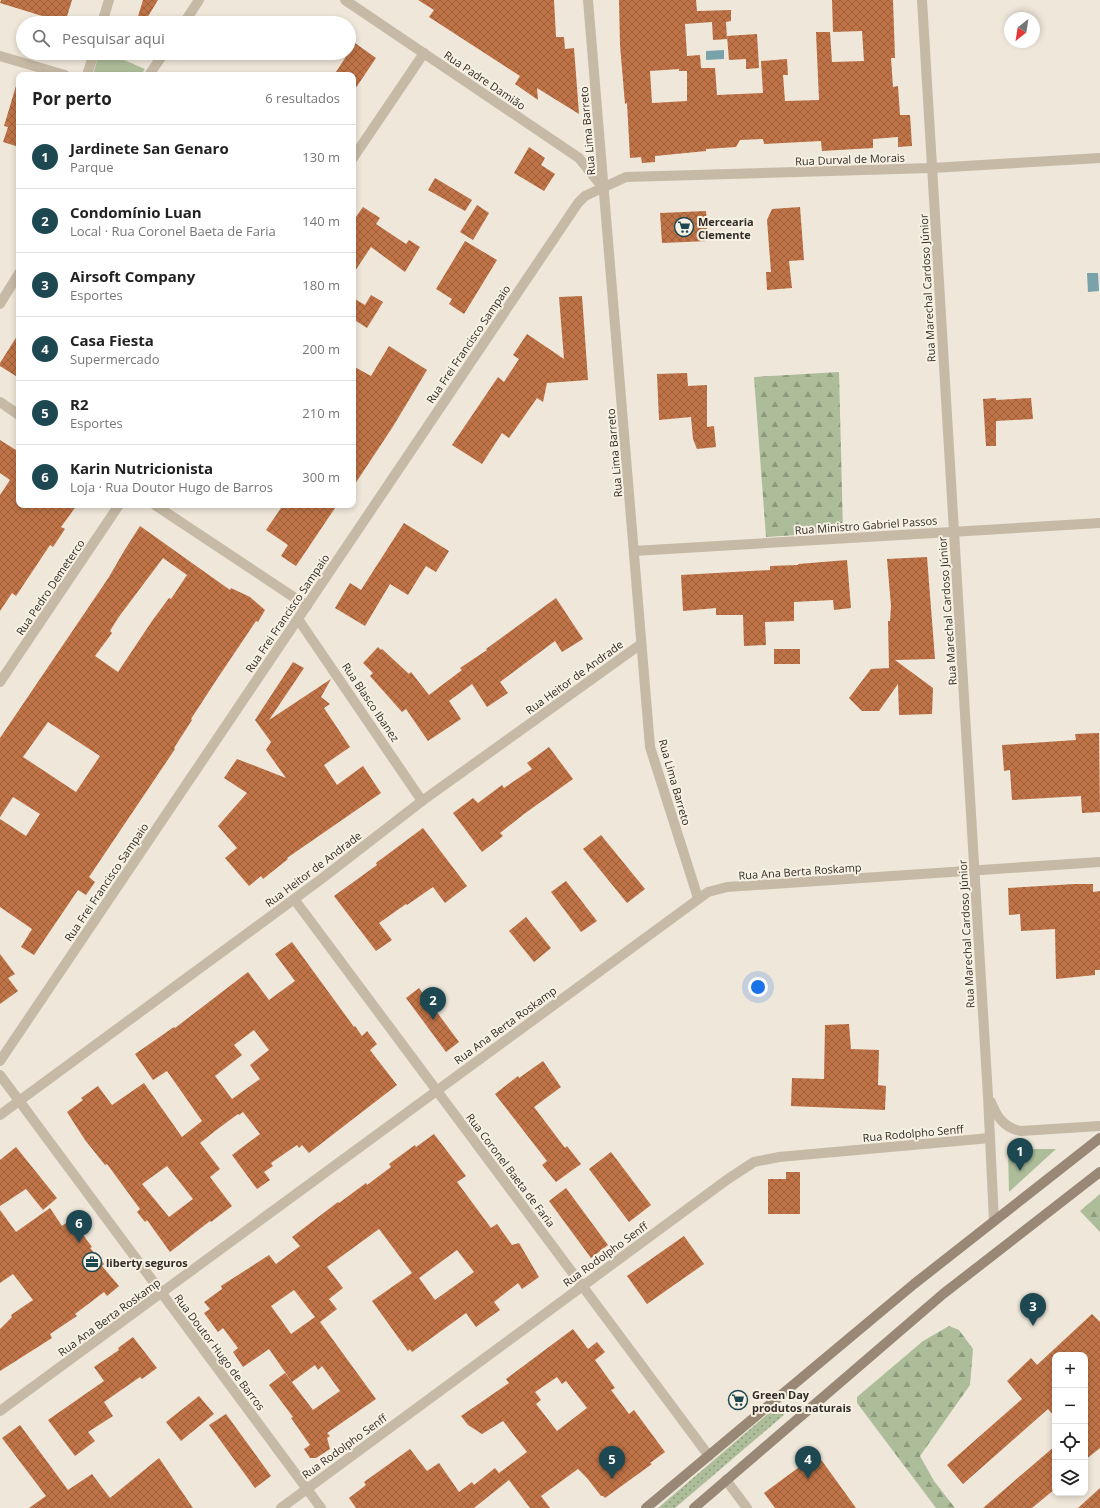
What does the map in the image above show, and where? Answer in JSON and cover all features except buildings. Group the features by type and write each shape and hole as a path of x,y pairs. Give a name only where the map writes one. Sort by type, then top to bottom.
{"main road":[{"path":"646,1508 914,1284 1100,1138"},
{"path":"694,1508 943,1294 1100,1172"}],"street":[{"path":"104,16 109,0"},
{"path":"189,16 199,0"},
{"name":"Rua Padre Damião","path":"345,0 579,158 604,189"},
{"name":"Rua Lima Barreto","path":"588,0 650,747 698,898"},
{"name":"Rua Marechal Cardoso Júnior","path":"922,0 975,871 994,1221"},
{"path":"356,154 424,53"},
{"path":"0,56 56,72"},
{"path":"88,72 92,60"},
{"path":"151,72 159,60"},
{"name":"Rua Durval de Morais","path":"604,189 626,177 932,168 1100,158"},
{"name":"Rua Frei Francisco Sampaio","path":"0,1061 578,203 586,196 604,189"},
{"path":"0,304 16,278"},
{"path":"0,402 16,413"},
{"name":"Rua Pedro Demeterco","path":"0,682 117,508"},
{"path":"160,508 307,606"},
{"name":"Rua Ministro Gabriel Passos","path":"634,551 1100,522"},
{"name":"Rua Blasco Ibanez","path":"298,619 422,801"},
{"name":"Rua Heitor de Andrade","path":"0,1115 294,899 422,801 641,644"},
{"name":"Rua Ana Berta Roskamp","path":"0,1412 436,1090 708,892 727,888 1100,862"},
{"name":"Rua Coronel Baeta de Faria","path":"294,899 708,1456"},
{"name":"Rua Doutor Hugo de Barros","path":"0,1076 321,1508"},
{"path":"988,1096 1001,1120 1006,1126 1013,1130 1021,1131 1100,1126"},
{"name":"Rua Rodolpho Senff","path":"280,1508 728,1179 754,1162 779,1157 990,1138"},
{"path":"726,1480 747,1508"}],"green space":[{"path":"97,60 124,60 145,69 143,72 94,72"},
{"path":"839,372 843,532 766,537 754,377"},
{"path":"1008,1149 1056,1149 1009,1192"},
{"path":"1100,1194 1100,1232 1080,1211"},
{"path":"949,1326 959,1330 973,1349 970,1385 920,1456 934,1481 955,1508 936,1508 857,1403 857,1397 923,1341"},
{"path":"777,1406 784,1415 770,1427 675,1508 658,1508"}],"water":[{"path":"724,50 724,59 706,60 706,51"},
{"path":"1087,273 1098,273 1099,291 1088,292"}],"place":[{"name":"Mercearia Clemente","path":"684,227"},
{"name":"Condomínio Luan","path":"433,1020"},
{"name":"Jardinete San Genaro","path":"1020,1171"},
{"name":"Karin Nutricionista","path":"79,1243"},
{"name":"liberty seguros","path":"92,1262"},
{"name":"Airsoft Company","path":"1033,1326"},
{"name":"Green Day produtos naturais","path":"738,1400"},
{"name":"R2","path":"612,1479"},
{"name":"Casa Fiesta","path":"808,1479"}]}
